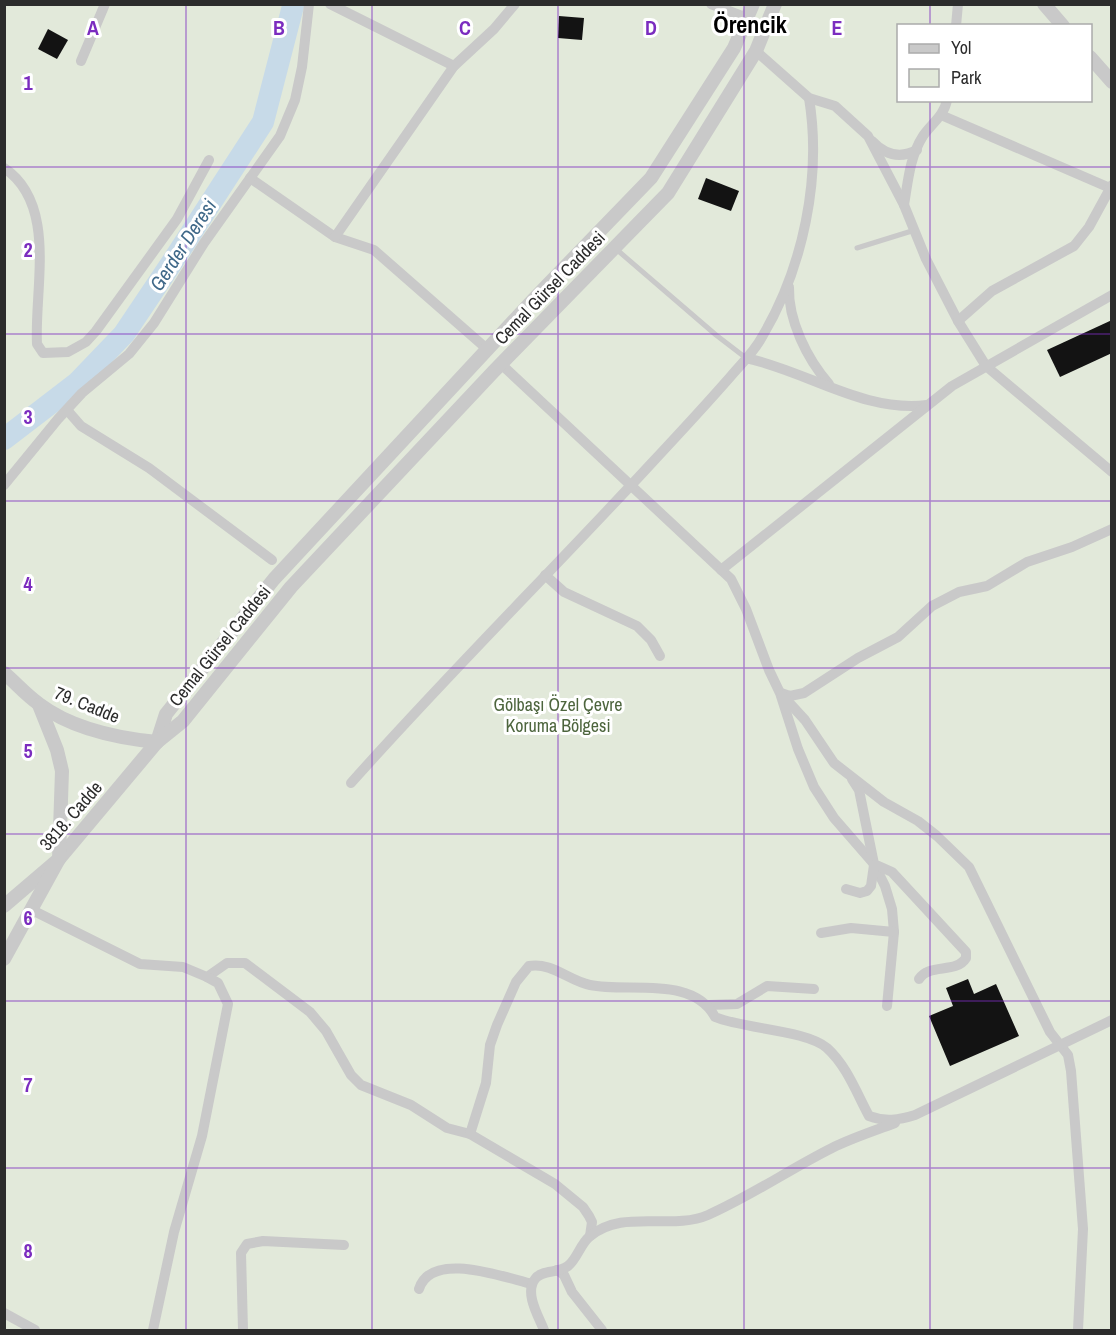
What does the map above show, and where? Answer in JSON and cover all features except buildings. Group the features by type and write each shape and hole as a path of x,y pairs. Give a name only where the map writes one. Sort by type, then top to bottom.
{"street":[{"path":"81,61 105,4"},
{"path":"4,485 67,410 129,354 154,323 280,136 295,100 302,67 309,4"},
{"path":"330,4 454,66"},
{"path":"335,237 454,66 494,29 515,4"},
{"path":"711,4 747,18"},
{"name":"Cemal Gürsel Caddesi","path":"157,742 166,714 274,579 487,349 651,178 734,48 753,4"},
{"name":"Cemal Gürsel Caddesi","path":"157,742 183,721 291,587 501,364 669,193 756,51 775,4"},
{"path":"956,24 958,4"},
{"path":"1044,4 1061,24"},
{"path":"756,51 809,98 835,106 877,147 894,156 906,156 917,150"},
{"path":"1092,59 1112,82"},
{"path":"351,783 631,485 760,340 789,280 806,215 811,182 812,117 809,98"},
{"path":"904,205 912,161 923,136 941,115 946,102"},
{"path":"941,115 1111,187 1089,227 1074,246 992,291 958,321"},
{"path":"868,136 904,205 958,321 986,366 1112,472"},
{"path":"4,168 24,184 35,208 38,254 36,344 43,353 55,355 79,347 96,331 177,219 209,160"},
{"path":"250,178 335,237 374,250 487,349"},
{"path":"789,280 789,300 806,351 817,371 830,385"},
{"path":"721,570 952,386 1112,295"},
{"path":"746,358 880,403 909,407 929,405"},
{"path":"501,364 731,579 746,609 780,693 814,787 834,818 874,864 892,872 966,952 966,958 960,965 934,970 921,975 919,979"},
{"path":"67,410 81,426 149,468 272,560"},
{"path":"780,693 790,696 804,693 898,637 932,606 959,592 987,586 1027,562 1072,547 1112,528"},
{"path":"545,575 564,592 637,626 651,640 660,656"},
{"name":"79. Cadde","path":"4,673 39,705 79,725 107,735 157,742"},
{"path":"780,693 805,720 834,763 884,802 924,826 969,867 1050,1032 1068,1055 1071,1071 1073,1127 1082,1192 1083,1229 1078,1330"},
{"name":"79. Cadde","path":"39,705 57,750 62,771 58,859"},
{"name":"3818. Cadde","path":"4,906 58,859 157,742"},
{"path":"847,773 859,790 874,864 892,909 894,932 887,1006"},
{"path":"4,959 58,859"},
{"path":"846,889 860,893 867,891 871,886 874,864"},
{"path":"30,909 140,964 183,967 198,976 218,982 228,1004 202,1136 174,1232 153,1330"},
{"path":"821,933 851,928 894,932"},
{"path":"207,977 227,963 245,963 310,1012 326,1030 351,1075 361,1085 411,1105 447,1128 470,1134 568,1194 589,1216 592,1222 590,1236"},
{"path":"470,1134 486,1083 490,1045 497,1025 516,982 529,966 548,967 589,985 639,986 679,992 709,1005 737,1004 767,986 814,989"},
{"path":"709,1005 715,1017 731,1024 769,1029 825,1047 853,1085 869,1116 891,1120 915,1115"},
{"path":"544,1330 531,1293 532,1284 536,1277 567,1267 590,1236 608,1227 630,1221 679,1221 704,1216 742,1200 834,1147 915,1115 1112,1020"},
{"path":"243,1330 241,1252 247,1244 263,1241 344,1245"},
{"path":"419,1289 422,1280 428,1274 456,1268 532,1284"},
{"path":"557,1270 564,1275 572,1292 602,1330"},
{"path":"4,1313 35,1330"}],"lane":[{"path":"857,249 915,230"},
{"path":"615,248 746,358"}],"green space":[{"name":"Gölbaşı Özel Çevre Koruma Bölgesi","path":"5,5 1111,5 1111,1330 5,1330"}],"waterway":[{"name":"Gerder Deresi","path":"4,439 77,383 124,334 173,261 263,122 293,6"}],"district":[{"name":"Örencik","path":"750,25"}]}
